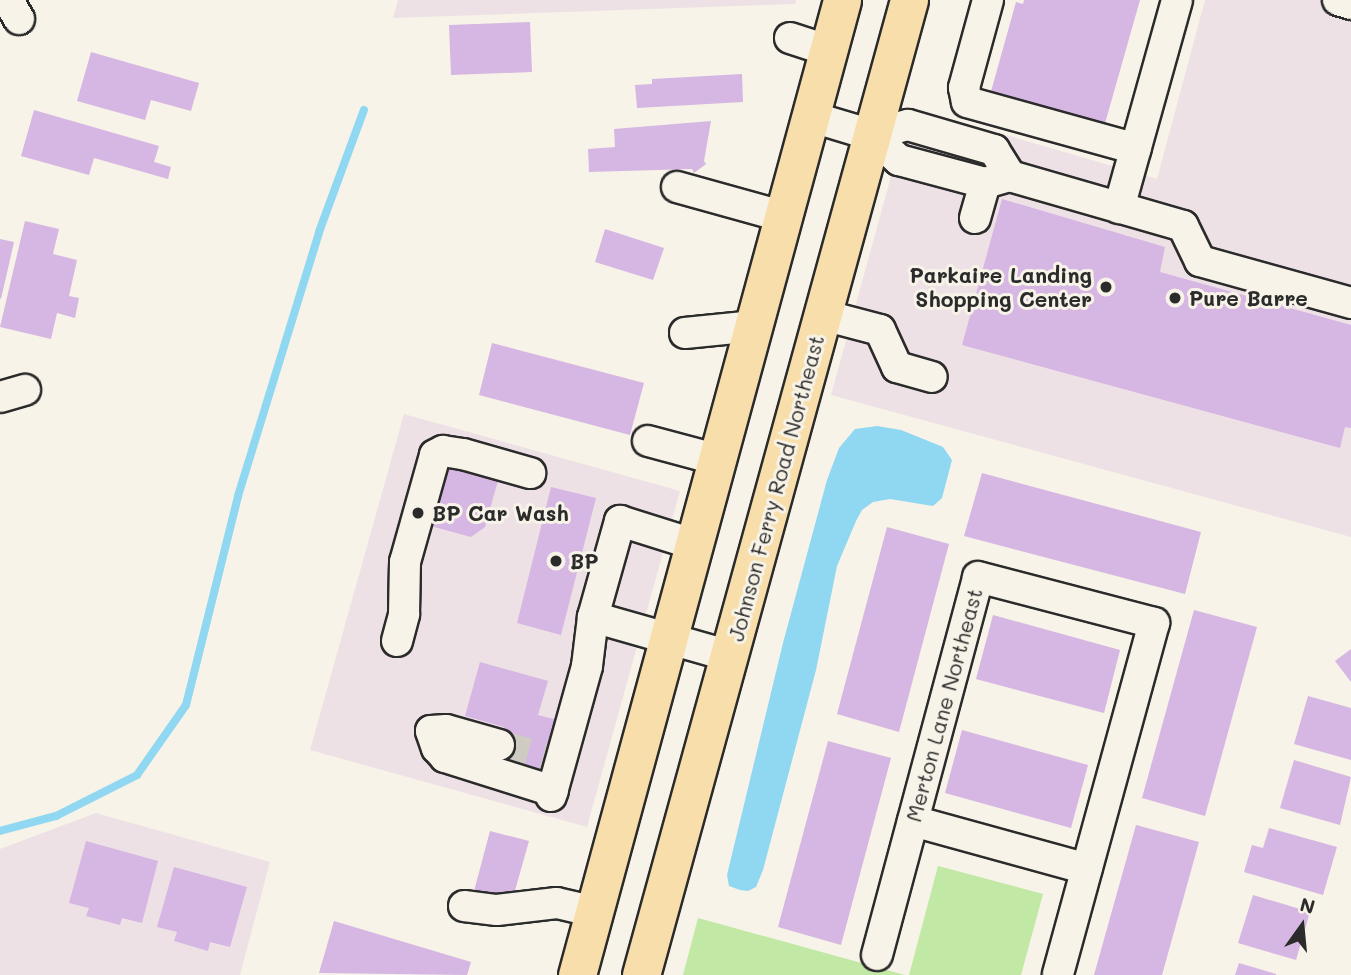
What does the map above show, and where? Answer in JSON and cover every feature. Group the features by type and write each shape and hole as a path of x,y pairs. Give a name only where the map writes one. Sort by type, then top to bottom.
{"main road":[{"path":"578,975 842,0"},
{"name":"Johnson Ferry Road Northeast","path":"641,975 909,0"}],"street":[{"path":"988,0 964,89 967,102 1136,149"},
{"path":"1119,208 1177,0"},
{"path":"1338,0 1351,4"},
{"path":"790,38 830,51"},
{"path":"812,117 872,135 898,160 1119,208 1183,226 1200,261 1351,303"},
{"path":"975,218 998,180"},
{"path":"677,187 785,217"},
{"path":"823,315 880,330 897,367 932,377"},
{"path":"685,333 755,326"},
{"path":"648,441 719,460"},
{"path":"397,642 404,614 405,562 435,456 443,451 463,454 530,473"},
{"path":"499,745 446,730 431,731 437,748 445,757 552,793 554,760 587,666 593,617 620,521 696,545"},
{"name":"Merton Lane Northeast","path":"877,955 978,577 1154,624 1058,975"},
{"path":"593,617 730,656"},
{"path":"913,821 1087,870"},
{"path":"464,906 497,910 557,902 595,912"}],"shaded area":[{"path":"398,0 796,0 795,4 393,18"},
{"name":"Parkaire Landing Shopping Center","path":"1205,0 1351,0 1351,537 831,395 910,107 1157,179"},
{"path":"404,414 680,491 587,827 310,750"},
{"path":"96,813 270,862 240,975 0,975 0,849"}],"green space":[{"path":"938,866 1043,894 1021,975 909,975"},
{"path":"698,918 905,975 683,975"}],"water":[{"path":"877,426 901,430 943,447 952,460 942,498 933,506 890,499 873,502 862,510 856,521 837,566 816,670 763,870 756,887 748,891 740,890 729,886 727,875 783,643 827,480 839,448 855,429"}],"building":[{"path":"1024,0 1140,0 1104,127 990,95 1016,2 1023,4"},
{"path":"530,22 532,72 451,75 449,25"},
{"path":"91,52 199,83 191,111 151,100 145,120 77,101"},
{"path":"742,74 743,102 637,108 635,85 652,84 652,79"},
{"path":"34,110 159,146 154,162 171,167 168,179 94,158 89,175 21,156"},
{"path":"711,121 704,161 706,164 694,173 692,169 589,172 588,149 615,147 614,129"},
{"path":"1002,199 1165,247 1160,272 1351,325 1351,428 1345,427 1340,448 962,345"},
{"path":"25,221 59,229 53,254 77,260 69,296 79,298 75,318 57,313 51,339 0,327"},
{"path":"605,229 664,248 653,280 595,262"},
{"path":"0,239 14,242 1,299 0,298"},
{"path":"492,343 644,383 630,435 479,395"},
{"path":"444,462 499,477 485,527 471,537 427,525"},
{"path":"982,473 1201,532 1185,594 964,536"},
{"name":"BP","path":"551,487 596,498 561,635 517,623"},
{"path":"887,527 949,544 899,732 837,714"},
{"path":"1194,610 1257,627 1205,816 1142,798"},
{"path":"993,615 1120,650 1104,713 976,679"},
{"path":"1351,649 1351,682 1335,661"},
{"path":"480,662 548,681 538,715 558,720 542,776 494,762 504,727 465,716"},
{"path":"1308,696 1351,708 1351,760 1294,744"},
{"path":"962,730 1088,765 1071,828 945,793"},
{"path":"828,741 891,758 841,945 778,927"},
{"path":"1294,760 1351,777 1340,825 1280,808"},
{"path":"1136,825 1199,842 1162,975 1094,975"},
{"path":"1269,828 1337,847 1323,895 1244,872 1252,845 1263,848"},
{"path":"490,831 529,841 512,901 474,891"},
{"path":"86,841 158,861 142,923 122,918 120,925 86,916 89,908 69,903"},
{"path":"174,867 247,887 230,947 210,942 208,951 174,941 177,932 157,927"},
{"path":"1253,895 1310,912 1296,960 1238,943"},
{"path":"334,921 471,962 467,975 319,973"},
{"path":"1239,963 1276,974 1276,975 1235,975"}],"waterway":[{"path":"0,831 56,816 137,775 186,705 238,496 319,232 364,110"}],"tunnel":[{"path":"499,745 547,758"}],"place":[{"name":"Parkaire Landing Shopping Center","path":"1106,287"},
{"name":"Pure Barre","path":"1175,298"},
{"name":"BP Car Wash","path":"418,513"},
{"name":"BP","path":"556,561"}]}
